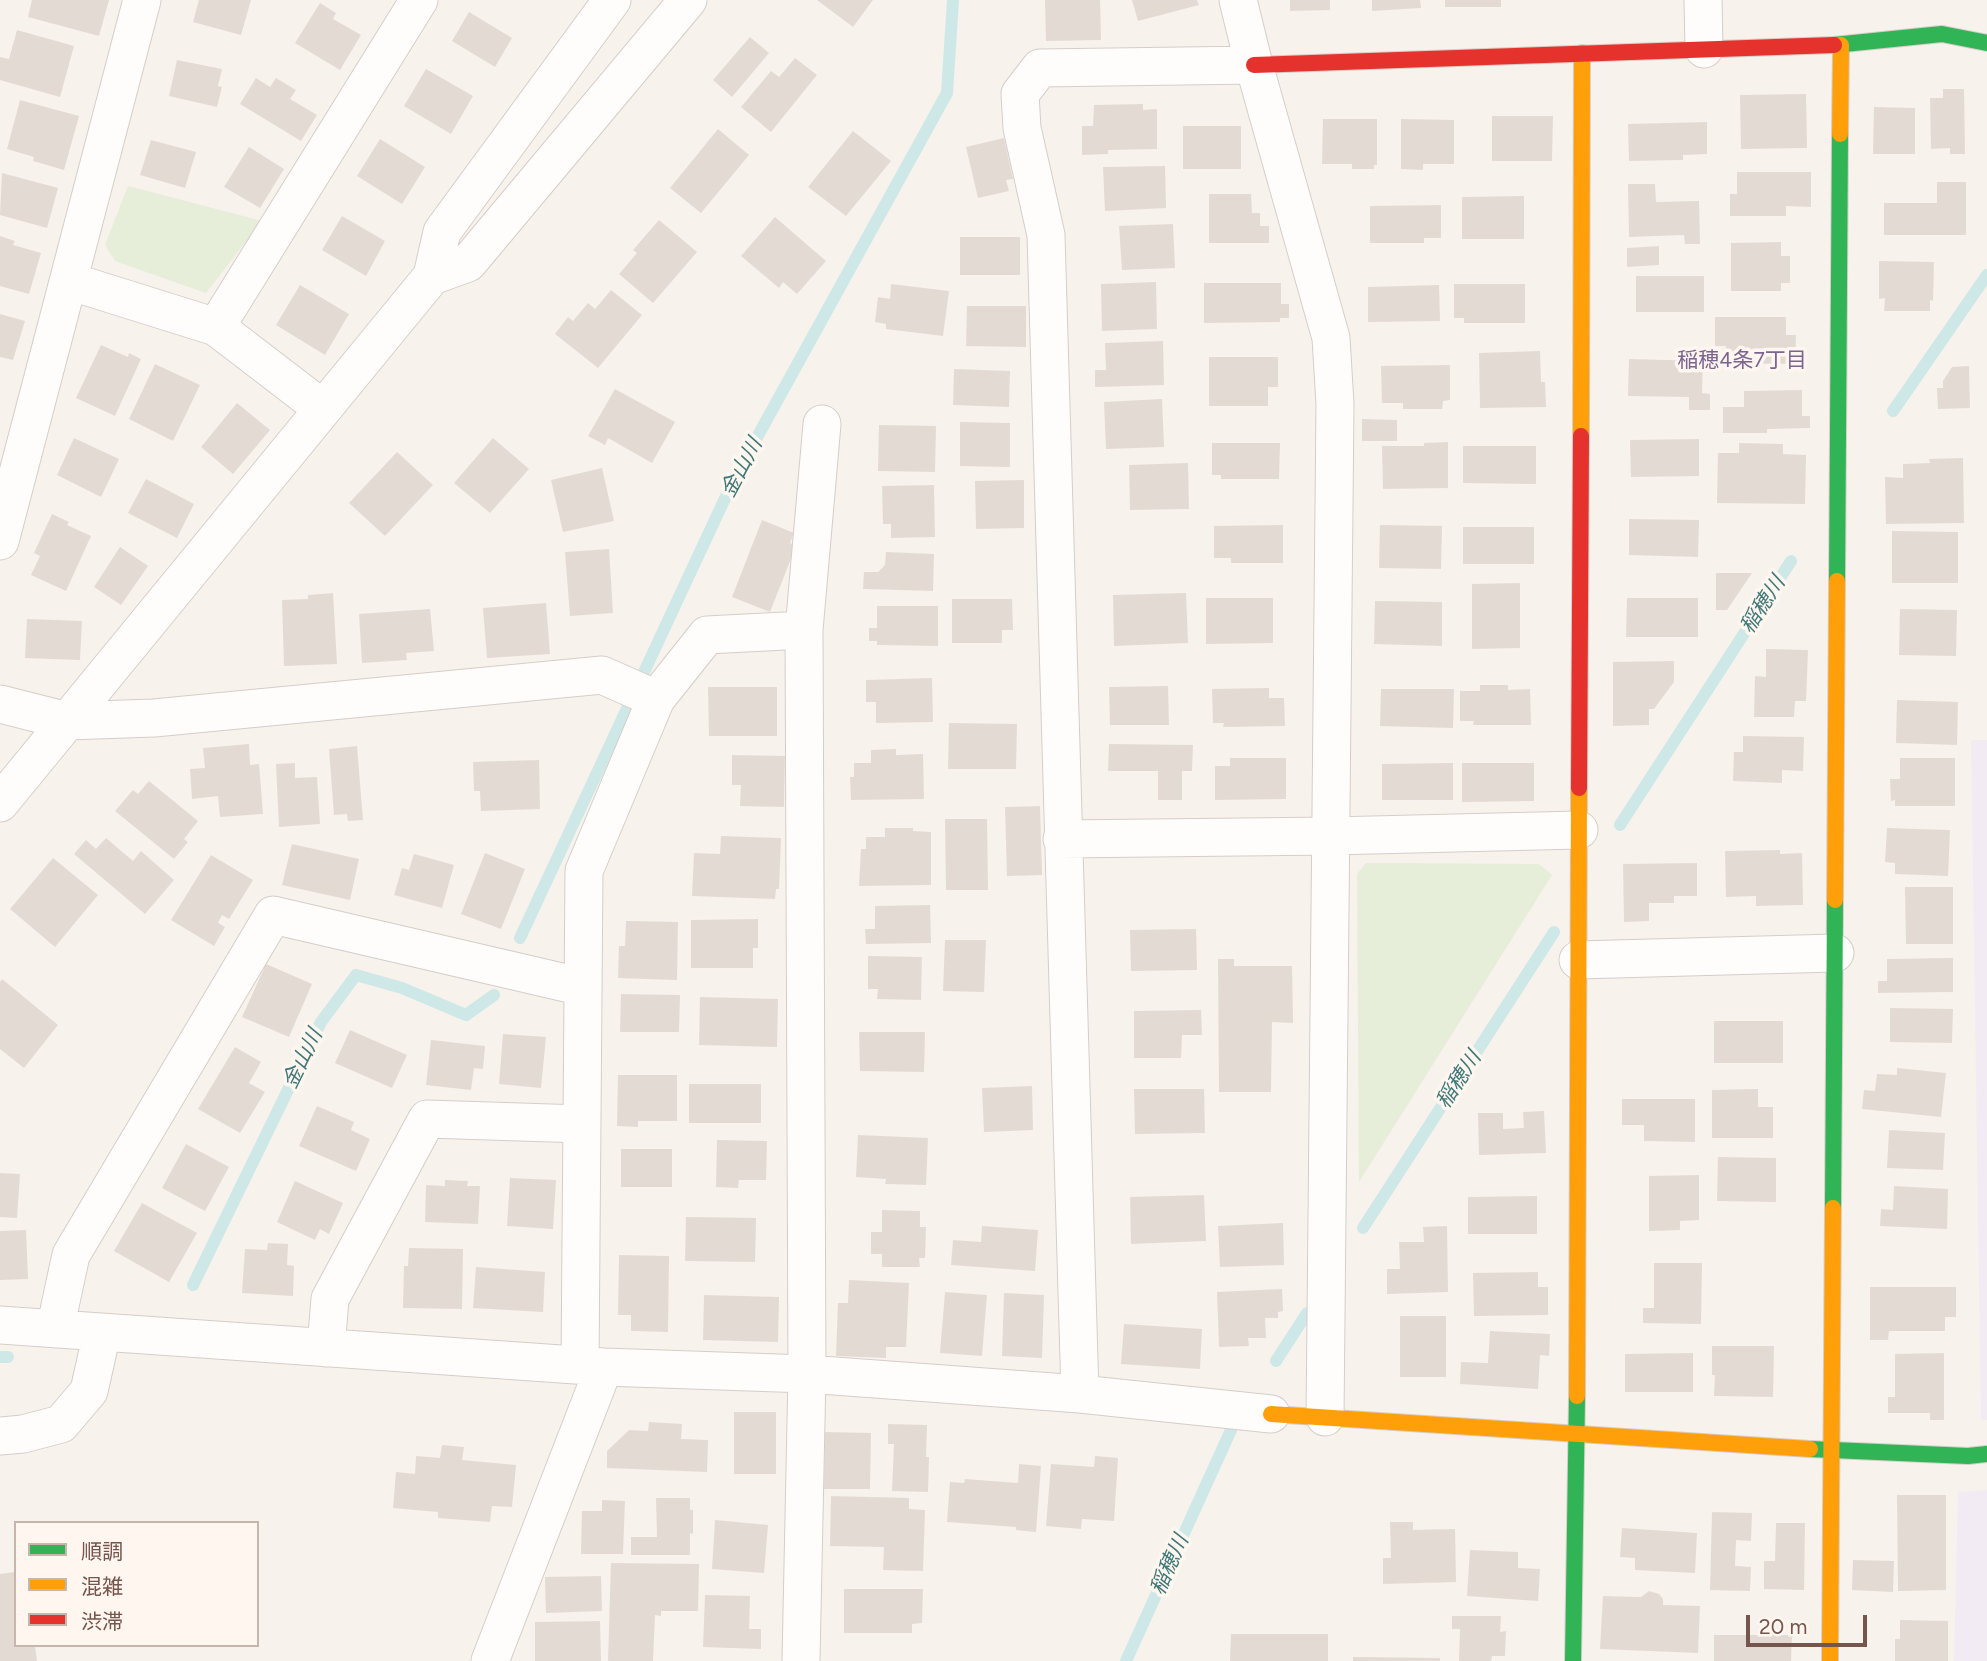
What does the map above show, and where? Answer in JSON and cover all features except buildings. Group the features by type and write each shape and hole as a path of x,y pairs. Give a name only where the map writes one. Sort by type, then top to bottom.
{"street":[{"path":"0,541 142,0"},
{"path":"216,327 419,0"},
{"path":"0,803 432,276 442,232 612,0"},
{"path":"432,276 468,263 688,0"},
{"path":"1238,0 1331,338 1335,404 1325,1417"},
{"path":"1703,0 1704,49"},
{"path":"1080,1394 1046,235 1022,128 1020,94 1040,68 1254,65 1841,45 1942,34 1987,43"},
{"path":"1830,1661 1841,45"},
{"path":"1573,1661 1577,1434 1582,53"},
{"path":"69,281 216,327 323,409"},
{"path":"801,1661 807,1374 804,630 822,424"},
{"path":"490,1661 592,1366 582,1124 584,871 656,699 707,635 804,630"},
{"path":"0,704 67,721 153,718 602,675 656,699"},
{"path":"1062,839 1579,830"},
{"path":"55,1329 71,1255 273,915 583,987"},
{"path":"1578,960 1835,953"},
{"path":"326,1348 330,1299 427,1119 582,1124"},
{"path":"0,1325 592,1366 807,1374 1080,1394 1270,1414 1577,1434 1832,1450 1968,1456 1987,1454"},
{"path":"0,1436 23,1434 61,1424 89,1391 102,1333"}],"shaded area":[{"path":"1971,740 1987,740 1987,1420 1981,1421"},
{"path":"1987,1490 1987,1661 1954,1661 1958,1492"}],"green space":[{"path":"128,186 262,221 206,293 115,261 105,245"},
{"path":"1366,863 1539,864 1552,875 1359,1182 1357,874"}],"waterway":[{"name":"金山川","path":"520,938 734,479 947,93 953,0"},
{"name":"稲穂川","path":"1893,411 1987,275"},
{"name":"稲穂川","path":"1620,825 1791,561"},
{"name":"稲穂川","path":"1363,1228 1554,932"},
{"name":"金山川","path":"193,1285 321,1022 356,975 402,988 466,1015 494,995"},
{"name":"稲穂川","path":"1276,1361 1307,1313"},
{"name":"金山川","path":"0,1357 8,1357"},
{"name":"稲穂川","path":"1126,1661 1231,1430"}],"traffic: fast":[{"path":"1834,45 1942,34 1987,43"},
{"path":"1837,581 1840,134"},
{"path":"1833,1208 1835,900"},
{"path":"1573,1661 1577,1396"},
{"path":"1810,1449 1968,1456 1987,1454"}],"traffic: slow":[{"path":"1840,134 1841,45"},
{"path":"1581,436 1582,53"},
{"path":"1835,900 1837,581"},
{"path":"1577,1396 1579,788"},
{"path":"1830,1661 1833,1208"},
{"path":"1271,1414 1810,1449"}],"traffic: jam":[{"path":"1254,65 1834,45"},
{"path":"1579,788 1581,436"}],"district":[{"name":"稲穂4条7丁目","path":"1742,361"}]}
